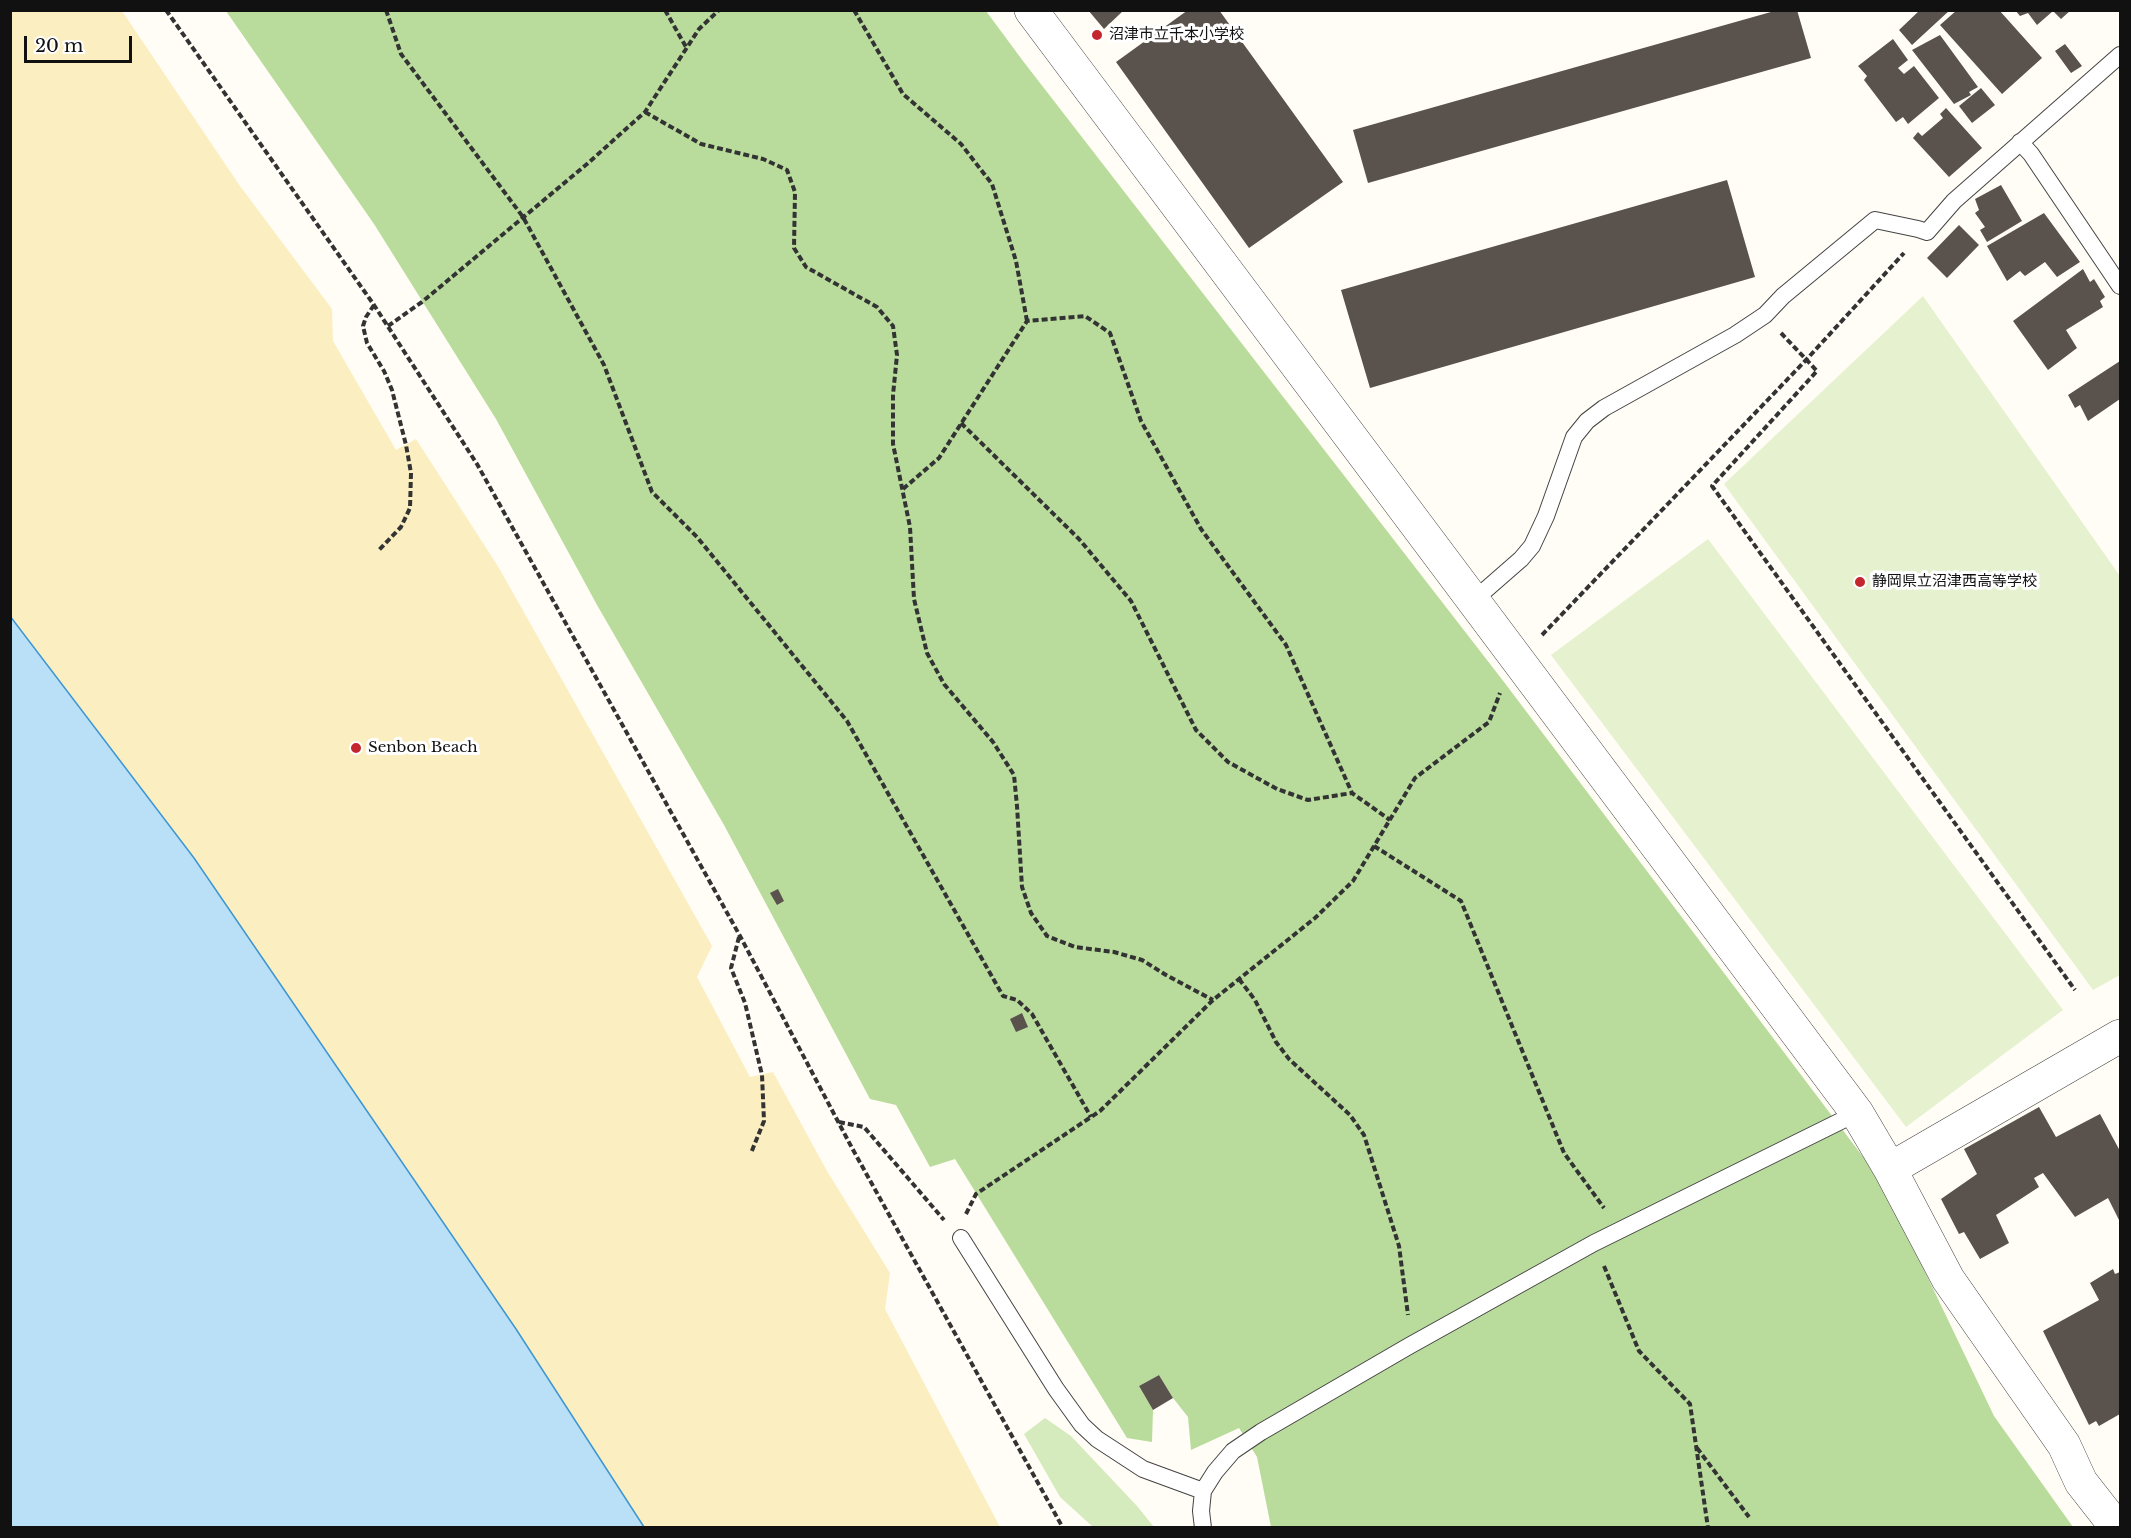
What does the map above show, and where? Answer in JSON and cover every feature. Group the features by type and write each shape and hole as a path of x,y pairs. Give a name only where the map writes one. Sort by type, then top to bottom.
{"street":[{"path":"1031,10 1857,1113 1890,1169 1948,1280 2064,1445 2081,1482 2117,1527"},
{"path":"1890,1169 2121,1036"}],"lane":[{"path":"1474,600 1521,560 1532,546 1546,516 1574,437 1587,421 1604,408 1735,335 1765,315 1783,296 1875,220 1927,232 1954,201 2121,55"},
{"path":"2020,142 2031,154 2121,286"},
{"path":"1203,1527 1201,1512 1203,1491 1233,1451 1261,1432 1409,1346 1619,1229 1857,1113"},
{"path":"961,1238 1056,1389 1082,1425 1097,1439 1143,1469 1203,1491"}],"path":[{"path":"166,10 374,305 477,464 740,936 838,1122 1064,1527"},
{"path":"386,10 401,54 524,217 604,365 652,492 697,537 847,721 1003,996 1017,1000 1032,1014 1091,1117"},
{"path":"665,10 686,47"},
{"path":"388,326 422,302 587,164 645,112 699,29 719,10"},
{"path":"854,10 903,94 961,144 993,184 1016,261 1027,321 939,458 902,490"},
{"path":"645,112 701,144 763,159 787,170 795,192 794,248 806,267 877,307 893,326 897,355 893,395 893,444 910,527 914,599 927,653 944,684 993,742 1014,776 1022,887 1031,913 1047,936 1075,947 1114,952 1142,960 1213,1000"},
{"path":"1538,640 1927,232"},
{"path":"374,305 363,326 367,343 384,371 392,390 411,473 410,508 401,527 378,551"},
{"path":"1765,315 1816,371 1712,486 2075,990"},
{"path":"1027,321 1085,316 1110,333 1141,421 1201,528 1286,645 1352,793 1390,820"},
{"path":"961,423 1079,539 1131,600 1196,730 1228,762 1277,789 1308,800 1352,793"},
{"path":"961,1238 967,1210 976,1194 1100,1111 1213,1000 1315,918 1353,881 1414,778 1489,723 1500,692"},
{"path":"1374,846 1461,901 1564,1153 1619,1229"},
{"path":"740,936 731,968 745,1003 762,1075 764,1121 751,1153"},
{"path":"1239,979 1255,1000 1276,1042 1289,1059 1350,1115 1364,1135 1399,1245 1407,1299 1409,1346"},
{"path":"838,1122 864,1127 928,1203 961,1238"},
{"path":"1594,1243 1638,1351 1690,1404 1708,1527"},
{"path":"1696,1448 1749,1517"}],"green space":[{"path":"226,11 986,11 1504,682 1882,1182 1994,1416 2073,1527 1271,1527 1257,1457 1239,1428 1191,1450 1188,1417 1159,1375 1139,1386 1153,1410 1152,1442 1127,1438 955,1159 930,1167 896,1105 870,1099 724,825 597,605 496,419 374,224"},
{"path":"1923,296 2120,576 2120,975 2093,990 1724,484"},
{"path":"1708,539 2063,1010 1906,1127 1551,655"},
{"path":"1045,1418 1071,1436 1154,1527 1093,1527 1060,1497 1024,1434"}],"sand":[{"name":"Senbon Beach","path":"11,11 122,11 240,186 332,309 333,341 396,450 416,439 499,568 712,946 697,977 750,1077 773,1072 827,1171 890,1273 885,1309 1000,1527 644,1527 516,1329 194,858 11,616"}],"water":[{"path":"10,616 194,858 516,1329 644,1527 11,1527"}],"building":[{"path":"1088,10 1124,10 1104,29"},
{"path":"1188,10 1219,10 1343,182 1249,248 1116,62"},
{"path":"1778,10 1797,10 1811,58 1368,183 1353,130"},
{"path":"1920,10 1950,10 1912,45 1899,30"},
{"path":"1957,10 1999,10 2042,58 2002,94 1940,25"},
{"path":"2015,10 2071,10 2061,19 2053,11 2037,25 2028,13 2020,16"},
{"path":"1940,35 1978,87 1969,92 1971,95 1954,104 1912,50"},
{"path":"1893,39 1908,60 1898,68 1904,74 1914,66 1939,98 1908,124 1903,117 1896,122 1864,80 1867,76 1858,66"},
{"path":"2065,44 2082,66 2071,73 2055,51"},
{"path":"1981,88 1995,105 1972,123 1959,106"},
{"path":"1946,108 1982,148 1949,177 1913,138 1918,132 1922,136 1943,118 1940,114"},
{"path":"1727,180 1755,277 1370,388 1341,290"},
{"path":"2001,185 2022,221 1987,242 1980,230 1985,227 1975,213 1979,210 1975,199"},
{"path":"2044,213 2080,262 2057,277 2045,262 2025,276 2020,271 2007,281 1987,246"},
{"path":"1959,225 1979,245 1947,278 1927,258"},
{"path":"2083,269 2090,282 2094,279 2105,297 2100,301 2103,307 2066,330 2077,348 2048,370 2013,321"},
{"path":"2120,361 2120,399 2088,421 2080,405 2075,408 2068,395"},
{"path":"778,889 784,901 777,905 770,893"},
{"path":"1022,1013 1028,1027 1016,1032 1010,1019"},
{"path":"2039,1107 2056,1137 2100,1114 2120,1151 2120,1222 2108,1198 2075,1217 2043,1173 2034,1178 2039,1187 1996,1215 2009,1243 1980,1259 1964,1232 1959,1234 1941,1199 1977,1174 1964,1149"},
{"path":"2113,1269 2115,1274 2120,1272 2120,1414 2099,1426 2096,1421 2089,1425 2043,1331 2099,1300 2090,1283"},
{"path":"1159,1375 1173,1398 1153,1410 1139,1386"}],"place":[{"name":"沼津市立千本小学校","path":"1097,35"},
{"name":"静岡県立沼津西高等学校","path":"1860,582"},
{"name":"Senbon Beach","path":"356,748"}]}
